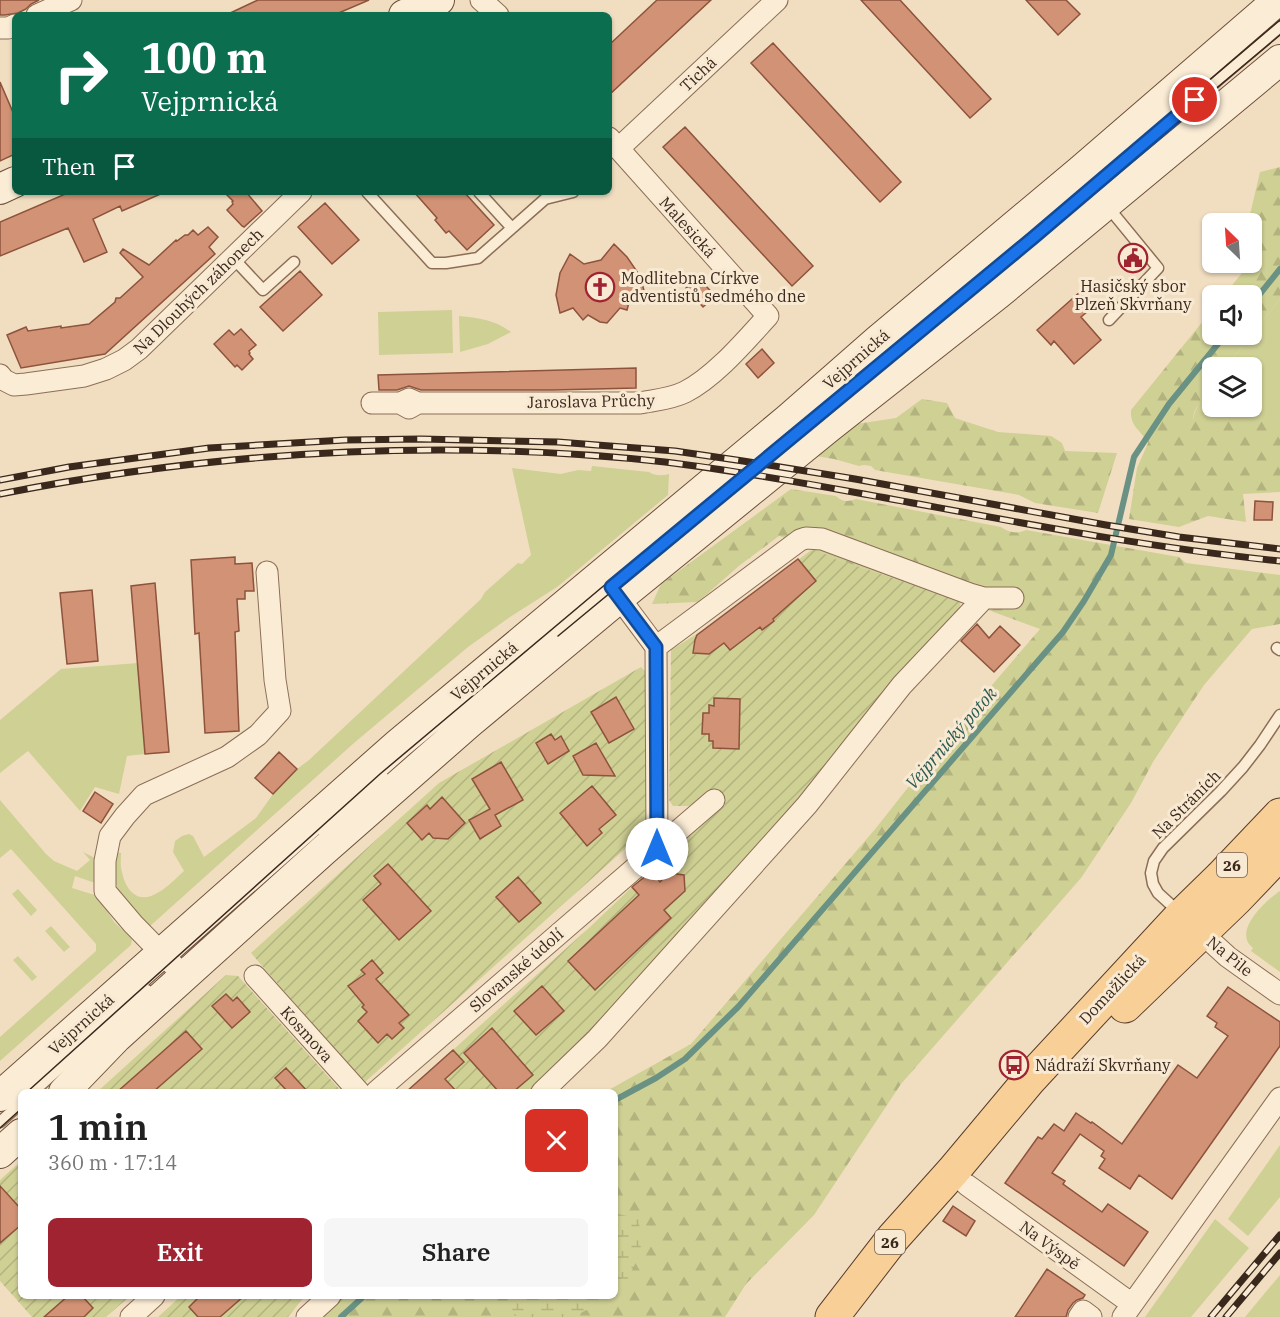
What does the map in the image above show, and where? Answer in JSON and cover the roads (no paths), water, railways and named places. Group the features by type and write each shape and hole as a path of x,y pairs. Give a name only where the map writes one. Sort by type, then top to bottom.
{"main road":[{"path":"411,12 439,0"},
{"name":"Vejprnická","path":"610,586 813,440 998,294 1093,188 1278,0"},
{"name":"Vejprnická","path":"0,1096 171,968 469,723 764,439 877,340 1280,60"},
{"name":"Domažlická","path":"832,1317 893,1238 960,1178 1191,923 1221,877 1280,814"},
{"name":"Domažlická","path":"1191,923 1236,899 1280,853"},
{"name":"Vejprnická","path":"67,1089 117,1037 171,968"},
{"path":"0,1153 18,1137"}],"street":[{"path":"44,12 72,0"},
{"path":"481,0 495,12"},
{"name":"Tichá","path":"613,147 777,0"},
{"name":"Malesická","path":"613,147 768,316"},
{"name":"Na Dlouhých záhonech","path":"5,387 84,376 124,360 139,349 298,195"},
{"name":"Jaroslava Průchy","path":"372,403 640,402 664,399 686,391 707,376 729,358 768,316"},
{"path":"656,647 806,538 822,539 970,594 1013,598"},
{"path":"171,968 105,891 105,861 110,836 124,816 144,795 227,757 258,735 280,711 275,680 267,572"},
{"path":"610,586 656,647 657,849"},
{"path":"545,1089 597,1039 807,805 903,685 984,597"},
{"name":"Slovanské údolí","path":"379,1089 714,800"},
{"name":"Na Pile","path":"1191,923 1228,957 1280,994"},
{"name":"Kosmova","path":"255,976 356,1089"},
{"path":"1128,1310 1280,1098"},
{"name":"Na Výspě","path":"960,1178 1128,1310"},
{"path":"131,1317 151,1299"},
{"path":"307,1317 327,1299"},
{"path":"1079,1317 1083,1311 1091,1317"}],"lane":[{"name":"Vejprnická","path":"671,536 1026,244 1280,27"},
{"path":"1093,188 1158,268 1109,320"},
{"path":"370,195 432,263 478,258 512,228 542,196"},
{"path":"482,195 512,228"},
{"path":"233,258 263,290 294,262"},
{"name":"Na Stráních","path":"1191,923 1158,893 1151,873 1154,861 1163,848 1243,767 1280,716"},
{"path":"316,837 396,767"},
{"name":"Vejprnická","path":"36,1089 171,968"},
{"path":"0,1122 18,1106"}],"waterway":[{"name":"Vejprnický potok","path":"1262,291 1280,269"},
{"name":"Vejprnický potok","path":"618,1098 685,1059 738,1007 1063,632 1111,555 1134,457 1169,404 1217,345"},
{"name":"Vejprnický potok","path":"341,1317 361,1299"}],"tram line":[{"path":"30,1089 380,774 607,583 989,268 1280,20"},
{"path":"957,305 1280,35"},
{"path":"558,636 726,497"},
{"path":"0,1128 18,1112"}],"railway":[{"path":"0,480 69,467 209,448 345,440 558,442 675,451 743,461 1179,537 1280,549"},
{"path":"0,494 165,467 331,453 415,450 582,455 665,462 740,472 1123,540 1280,561"},
{"path":"1211,1317 1280,1235"},
{"path":"1226,1317 1280,1253"}],"place":[{"name":"Hasičský sbor Plzeň Skvrňany","path":"1133,258"},
{"name":"Modlitebna Církve adventistů sedmého dne","path":"600,287"},
{"name":"Nádraží Skvrňany","path":"1014,1065"}]}
